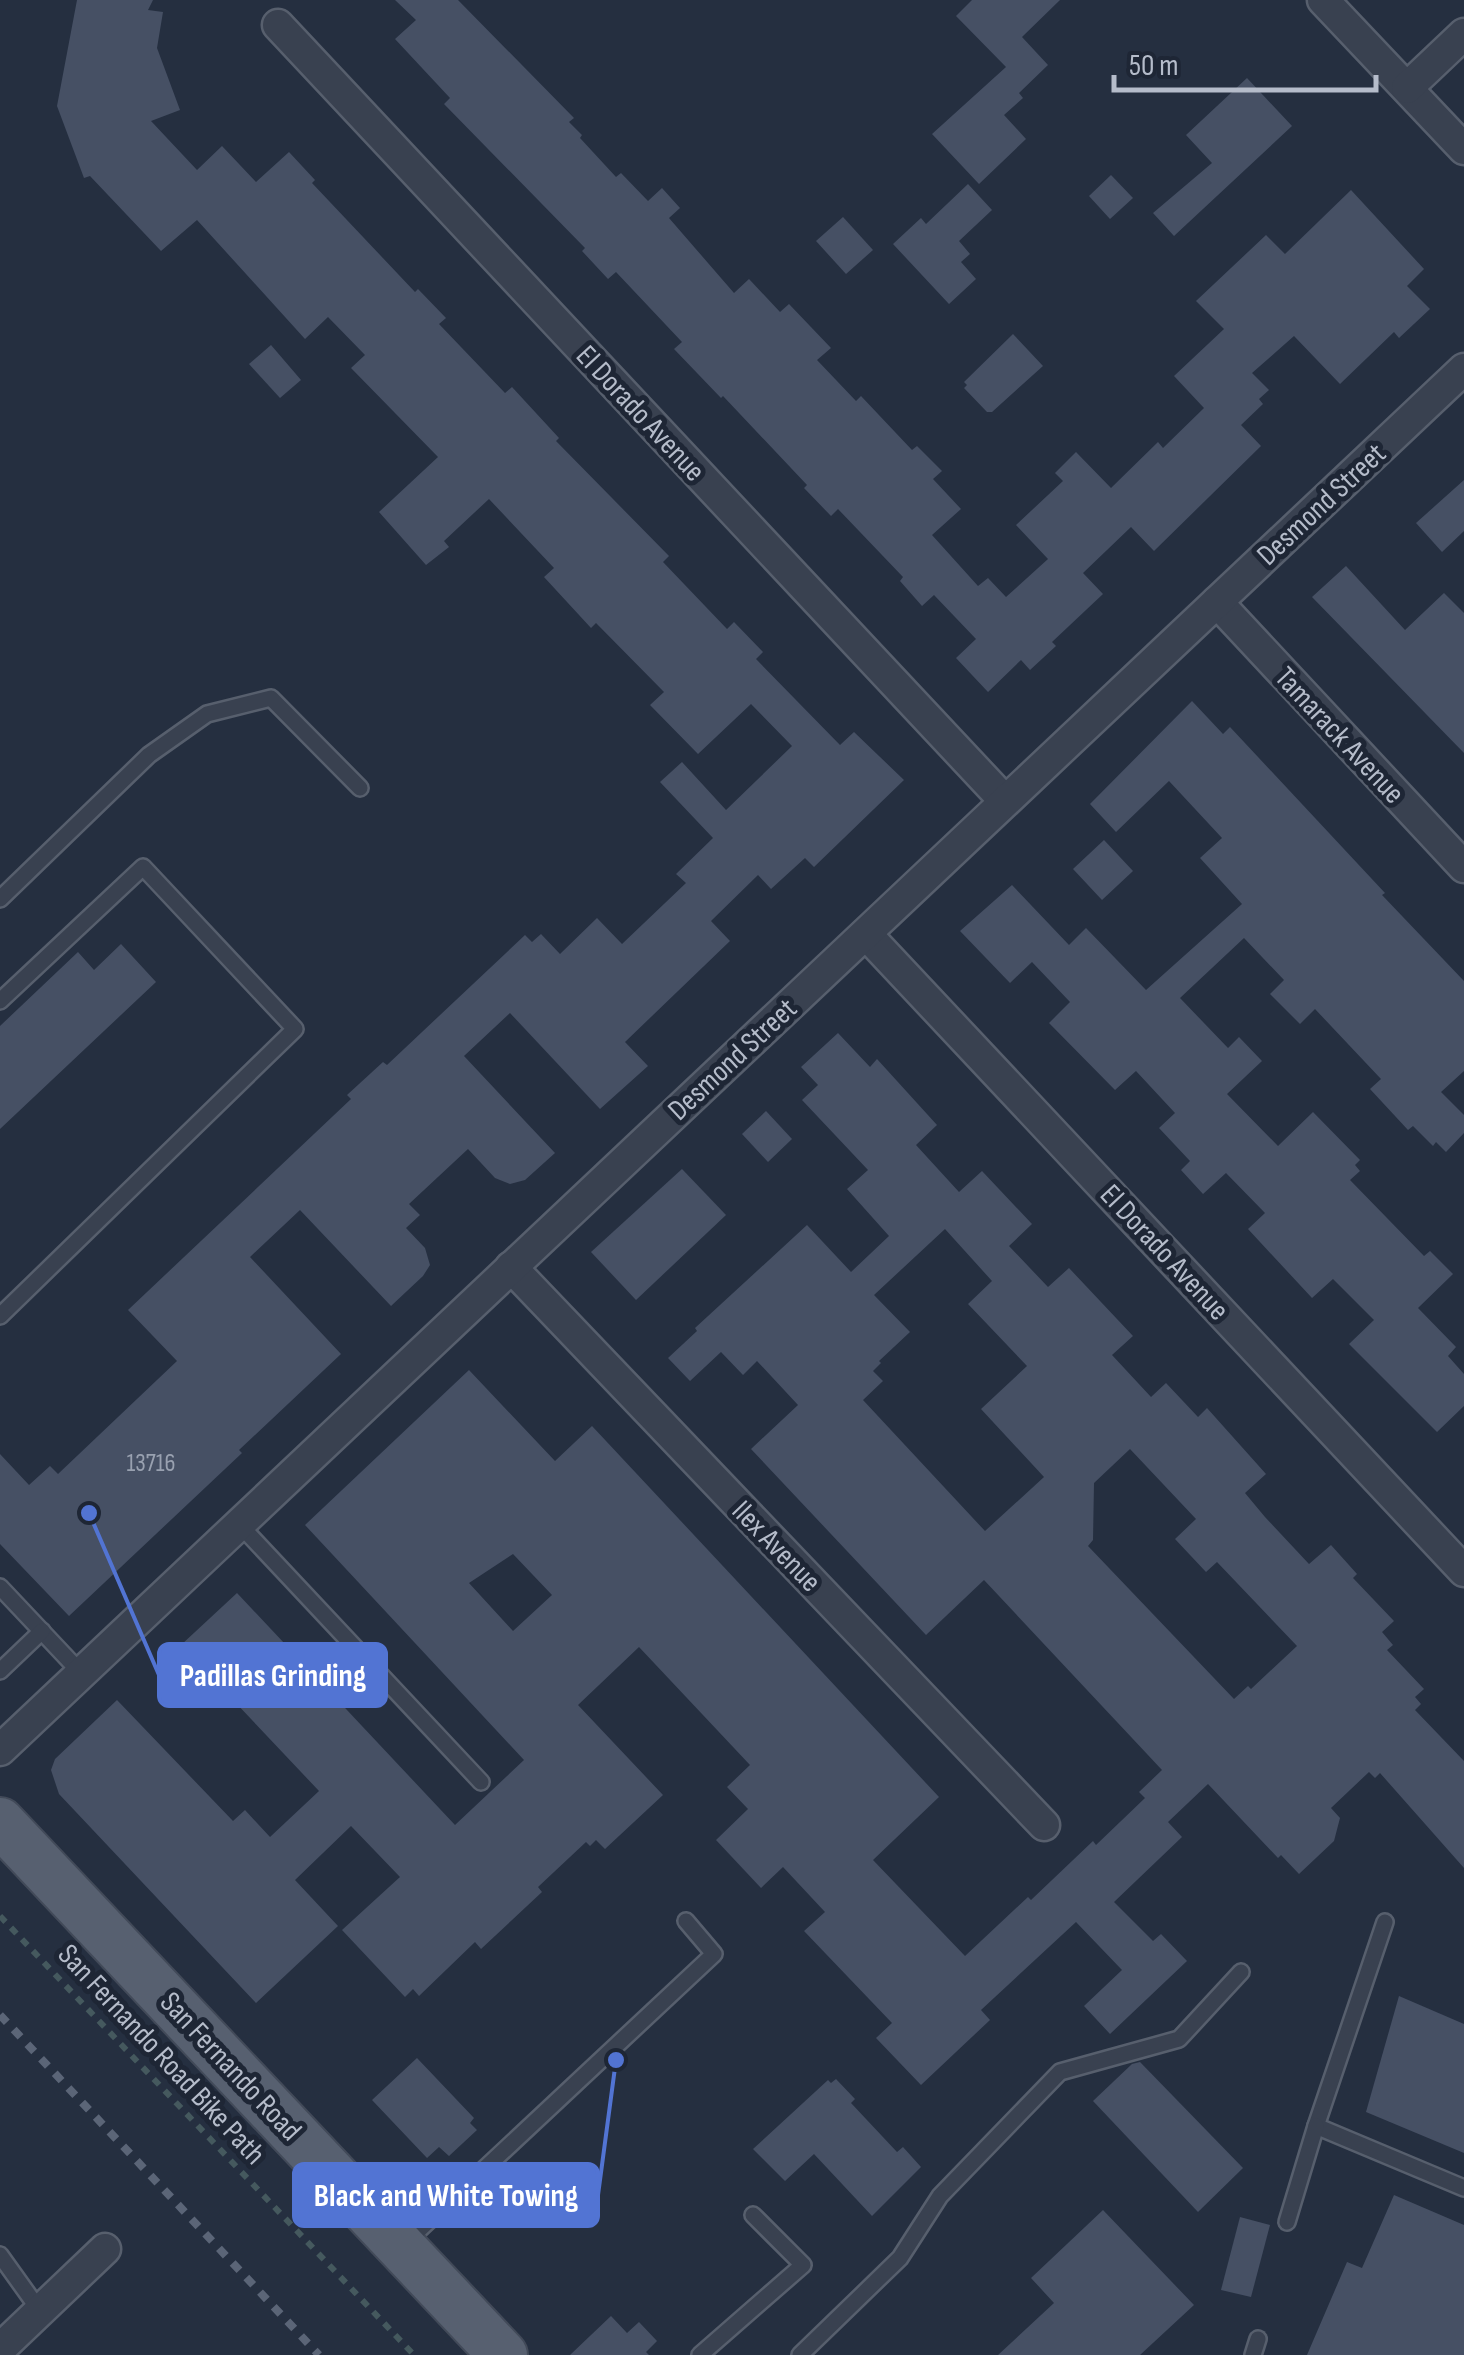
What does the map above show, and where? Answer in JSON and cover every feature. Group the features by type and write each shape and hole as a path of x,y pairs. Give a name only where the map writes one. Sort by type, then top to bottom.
{"main road":[{"name":"San Fernando Road","path":"0,1822 504,2355"}],"street":[{"path":"1323,0 1464,149"},
{"name":"El Dorado Avenue","path":"278,25 1005,801"},
{"path":"1407,88 1464,34"},
{"name":"Desmond Street","path":"0,1750 1464,369"},
{"name":"Tamarack Avenue","path":"1217,602 1464,867"},
{"name":"El Dorado Avenue","path":"866,934 1464,1571"},
{"name":"Ilex Avenue","path":"510,1267 1044,1824"},
{"path":"0,2349 105,2249"}],"lane":[{"path":"0,899 149,755 208,714 272,698 360,788"},
{"path":"0,1001 143,868 295,1029 0,1316"},
{"path":"240,1526 481,1782"},
{"path":"4,1599 82,1674"},
{"path":"0,1670 42,1632"},
{"path":"401,2246 714,1954 686,1921"},
{"path":"1287,2222 1385,1922"},
{"path":"800,2355 900,2258 940,2196 1060,2072 1180,2039 1241,1972"},
{"path":"1316,2126 1464,2188"},
{"path":"700,2355 803,2265 753,2215"},
{"path":"0,2255 40,2311"},
{"path":"0,2349 8,2355"}],"path":[{"name":"San Fernando Road Bike Path","path":"0,1916 414,2355"}],"building":[{"path":"77,0 153,0 148,10 163,12 157,48 180,110 151,121 197,170 222,146 256,182 289,152 315,180 312,183 415,292 418,289 446,318 439,324 505,393 512,387 559,438 556,441 669,556 663,562 727,629 734,622 763,652 756,659 840,745 854,732 904,780 814,867 805,858 771,889 758,875 711,921 730,941 625,1042 648,1066 600,1109 510,1013 464,1056 555,1153 525,1180 510,1184 495,1178 468,1149 409,1204 420,1215 406,1228 425,1248 430,1265 391,1306 300,1210 250,1257 341,1354 69,1616 0,1544 0,1454 29,1485 50,1466 58,1474 177,1361 128,1310 351,1099 347,1095 383,1062 387,1065 525,935 532,942 541,934 560,954 597,918 622,944 686,883 676,874 713,838 660,782 682,762 726,810 792,746 751,704 698,754 650,705 664,692 596,623 591,628 544,577 554,568 489,499 444,541 449,547 426,565 379,512 438,457 351,368 365,355 328,317 305,339 197,220 161,251 90,176 84,178 57,106"},
{"path":"395,0 458,0 574,118 569,122 582,135 580,138 616,177 621,173 648,201 662,188 680,208 669,218 734,293 749,279 780,312 789,304 831,348 817,360 856,401 861,396 912,450 917,446 942,471 933,479 961,509 932,535 978,586 988,578 1006,597 1048,559 1016,525 1063,481 1055,473 1076,452 1111,488 1158,442 1163,448 1204,408 1174,376 1224,329 1196,301 1266,235 1285,254 1351,190 1424,269 1407,286 1430,309 1399,338 1394,332 1340,384 1294,336 1252,373 1269,390 1259,399 1263,404 1241,425 1261,446 1154,551 1131,527 1083,573 1103,594 1052,642 1056,646 1030,670 1021,660 988,692 956,658 976,639 934,595 922,606 900,581 903,577 838,509 831,516 804,488 807,485 674,349 682,342 616,272 608,279 582,251 585,248 444,104 450,98 395,39 416,20"},
{"path":"972,0 1060,0 1022,37 1048,65 1019,93 1023,98 1004,115 1026,139 979,184 932,134 1006,67 956,16"},
{"path":"1247,78 1292,126 1174,236 1153,213 1212,163 1186,135"},
{"path":"1111,175 1133,198 1110,219 1089,196"},
{"path":"968,184 992,210 959,241 970,254 961,262 976,279 949,304 893,244 921,218 926,224"},
{"path":"843,217 873,250 846,274 816,241"},
{"path":"1013,334 1043,366 992,412 987,412 964,388 964,382"},
{"path":"271,345 301,380 280,398 249,364"},
{"path":"1464,480 1464,531 1442,552 1416,523"},
{"path":"1346,566 1405,630 1444,593 1464,613 1464,753 1312,597"},
{"path":"1192,701 1223,734 1230,727 1464,981 1464,1071 1441,1092 1464,1115 1464,1133 1446,1152 1436,1142 1433,1146 1413,1126 1408,1130 1370,1089 1381,1079 1315,1009 1300,1024 1270,994 1284,980 1244,938 1180,998 1228,1048 1239,1037 1262,1061 1227,1094 1278,1146 1313,1112 1360,1160 1355,1165 1360,1171 1350,1180 1424,1256 1430,1251 1453,1274 1418,1308 1456,1347 1448,1356 1464,1374 1464,1406 1437,1432 1349,1344 1374,1320 1333,1279 1312,1298 1248,1229 1265,1213 1226,1173 1203,1194 1181,1170 1190,1161 1159,1128 1175,1113 1136,1071 1115,1090 1049,1023 1070,1002 1032,962 1010,983 960,931 1012,885 1069,945 1086,928 1146,990 1242,904 1200,858 1222,838 1169,781 1116,832 1090,804"},
{"path":"1104,840 1133,871 1102,900 1073,869"},
{"path":"121,944 156,982 0,1129 0,1026 78,952 94,970"},
{"path":"838,1033 870,1067 877,1059 937,1125 916,1145 959,1192 982,1171 1032,1224 1009,1246 1048,1287 1069,1268 1133,1336 1112,1355 1151,1397 1166,1383 1198,1417 1207,1408 1266,1474 1245,1493 1309,1564 1331,1545 1357,1574 1353,1578 1394,1621 1382,1632 1393,1645 1387,1650 1424,1689 1415,1697 1421,1704 1415,1710 1464,1761 1464,1868 1380,1773 1375,1778 1369,1772 1331,1808 1340,1818 1334,1841 1299,1874 1281,1855 1278,1858 1208,1784 1168,1822 1182,1837 1114,1902 1153,1941 1161,1934 1187,1961 1110,2034 1084,2006 1122,1970 1076,1922 981,2010 990,2020 921,2085 876,2038 892,2023 804,1931 825,1912 783,1867 761,1888 716,1840 748,1809 727,1787 750,1765 639,1647 578,1705 663,1795 605,1849 596,1840 590,1846 586,1842 538,1887 542,1892 481,1949 475,1942 419,1996 413,1989 405,1997 342,1930 400,1877 351,1826 295,1880 338,1926 256,2003 59,1794 51,1770 55,1759 117,1700 233,1821 245,1810 270,1837 319,1791 181,1645 237,1593 455,1825 524,1760 305,1525 469,1370 555,1461 592,1426 939,1797 873,1860 965,1956 1093,1841 1096,1845 1145,1798 1139,1792 1162,1770 984,1580 926,1635 751,1449 798,1405 757,1361 743,1375 721,1352 690,1381 668,1358 697,1331 695,1328 807,1225 851,1272 889,1236 847,1189 868,1170 802,1100 818,1085 801,1067","holes":["945,1229 992,1281 968,1304 1027,1366 981,1409 1044,1477 985,1531 863,1400 883,1381 873,1371 879,1361 910,1332 874,1295","1130,1449 1196,1519 1175,1539 1206,1572 1217,1562 1297,1646 1251,1689 1248,1686 1234,1699 1088,1546 1093,1540 1094,1483","513,1554 552,1595 513,1631 469,1583"]},
{"path":"766,1111 792,1139 768,1162 742,1134"},
{"path":"682,1169 726,1215 636,1300 591,1252"},
{"path":"1399,1996 1464,2024 1464,2153 1366,2112"},
{"path":"417,2058 474,2118 470,2123 477,2130 449,2156 439,2147 427,2158 372,2100"},
{"path":"1140,2062 1243,2168 1198,2212 1093,2101 1132,2064"},
{"path":"836,2079 855,2099 851,2103 897,2152 903,2147 921,2167 872,2216 814,2154 785,2181 753,2149 828,2080 831,2083"},
{"path":"1394,2195 1464,2225 1464,2355 1307,2355 1347,2262 1362,2268"},
{"path":"1103,2210 1194,2305 1140,2355 998,2355 1054,2303 1031,2278"},
{"path":"1240,2217 1270,2225 1251,2297 1221,2290"},
{"path":"611,2316 627,2333 639,2322 657,2341 646,2352 649,2355 570,2355"}],"railway":[{"path":"0,2015 319,2355"}],"place":[{"name":"Padillas Grinding","path":"89,1513"},
{"name":"Black and White Towing","path":"616,2060"}]}
